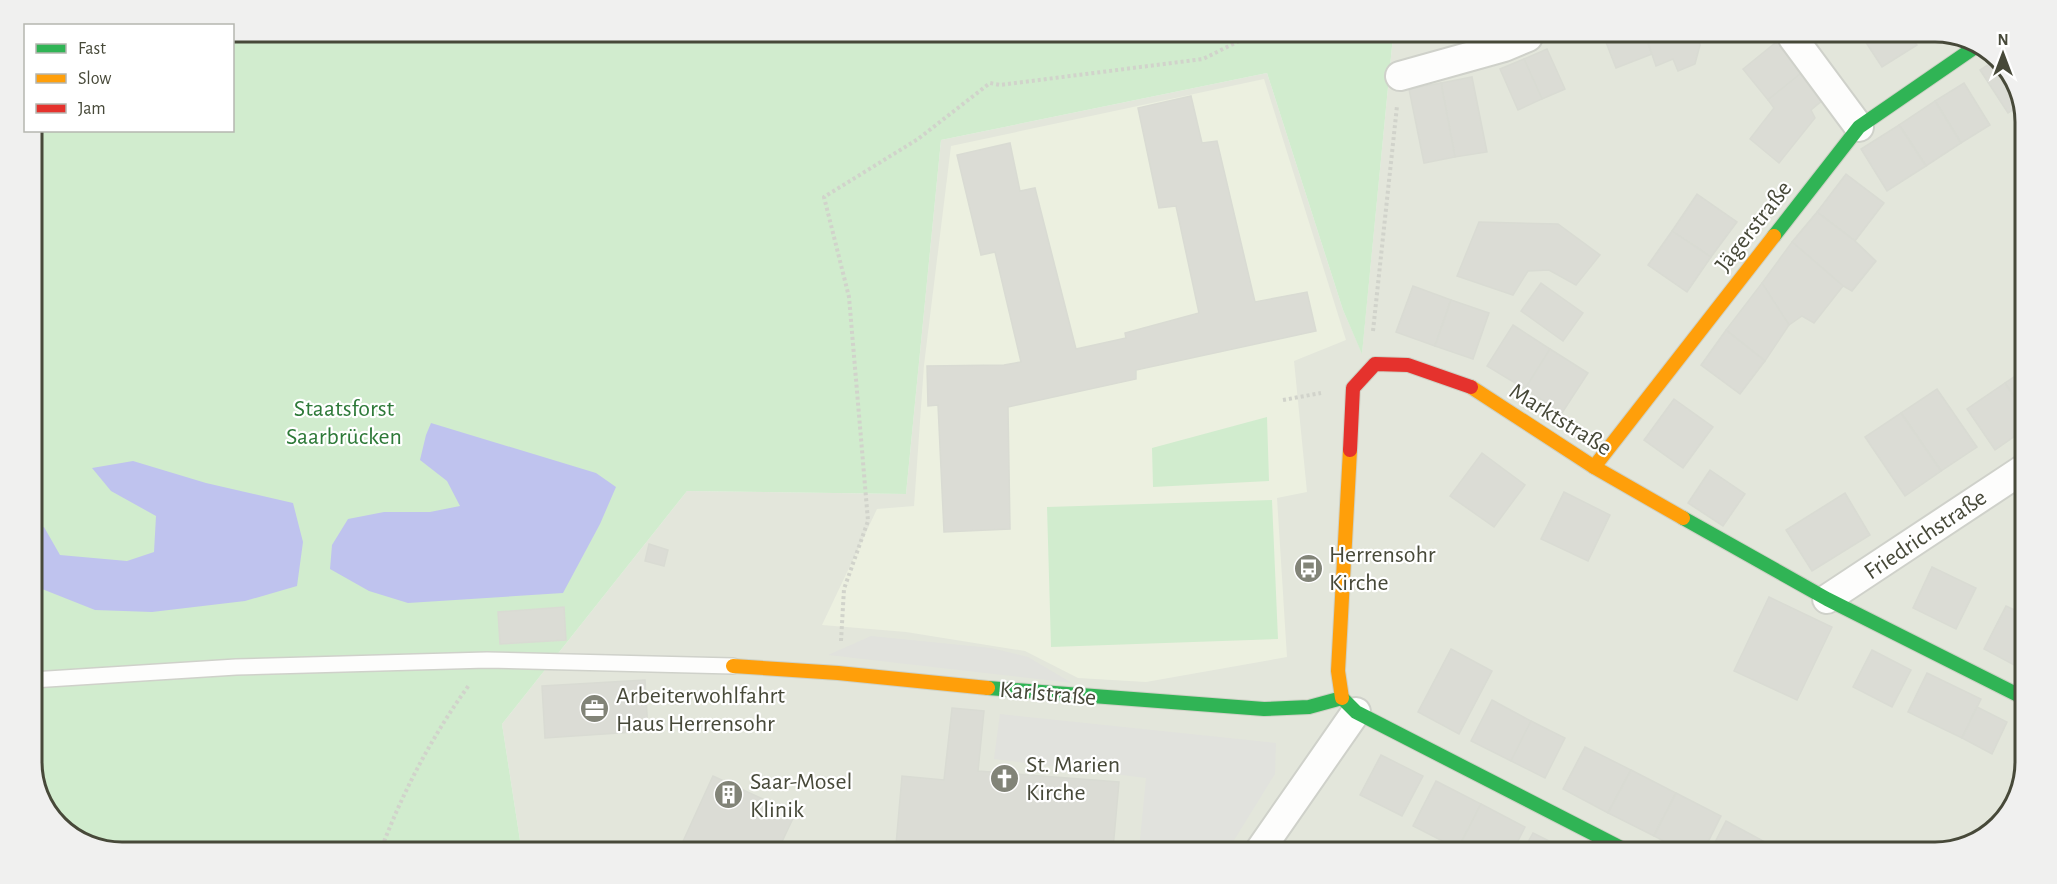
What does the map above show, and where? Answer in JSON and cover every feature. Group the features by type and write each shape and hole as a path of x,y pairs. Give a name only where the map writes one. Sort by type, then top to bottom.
{"street":[{"path":"1400,76 1516,42"},
{"path":"1796,42 1859,127"},
{"name":"Jägerstraße","path":"1594,467 1859,127 1970,50"},
{"name":"Marktstraße","path":"1349,705 1338,670 1353,388 1375,364 1408,365 1470,387 1594,467 1827,599 2015,693"},
{"name":"Friedrichstraße","path":"1827,599 2015,475"},
{"name":"Karlstraße","path":"733,666 838,673 1017,691 1264,709 1349,705"},
{"path":"1265,842 1349,705 1610,842"}],"lane":[{"path":"42,679 236,667 487,660 733,666"}],"path":[{"path":"838,673 844,589 868,521 849,297 824,197 918,139 990,83 1000,85 1203,59 1239,42"},
{"path":"1373,331 1400,76"},
{"path":"1283,400 1301,397"},
{"path":"384,842 396,809 442,723 487,660"}],"shaded area":[{"path":"1392,42 1935,42 1951,44 1973,52 1973,84 2005,84 2011,96 2015,117 2015,762 2009,793 2002,806 1988,822 1970,834 1961,838 1935,842 520,842 502,724 687,491 906,494 941,140 1267,73 1343,310 1362,353"},
{"path":"1264,79 1346,340 1294,361 1307,492 1277,498 1287,657 1146,682 1078,678 1025,651 906,632 822,625 877,509 914,506 924,365 951,146"},
{"path":"871,636 991,648 1028,657 1072,683 828,655"},
{"path":"1000,714 1276,743 1275,774 1233,842 1140,842 1146,778 994,759"}],"green space":[{"name":"Staatsforst Saarbrücken","path":"234,42 1392,42 1362,354 1343,310 1267,73 941,140 906,494 687,491 502,724 520,842 122,842 91,836 65,819 46,788 42,767 42,132 234,132"},
{"path":"1267,417 1269,481 1153,487 1152,448"},
{"path":"1272,500 1278,639 1051,647 1047,507"}],"water":[{"path":"431,423 596,473 616,487 600,524 563,593 408,603 369,591 330,569 332,545 348,519 384,512 430,512 460,506 447,481 420,460"},
{"path":"133,461 206,483 293,503 303,542 297,586 245,601 152,612 95,610 42,589 42,528 44,527 60,555 127,561 154,552 156,516 111,491 92,468"}],"building":[{"path":"1606,42 1648,42 1652,54 1616,68"},
{"path":"1648,42 1699,42 1695,64 1678,71 1673,59 1656,66"},
{"path":"1776,42 1782,42 1805,70 1768,100 1743,69"},
{"path":"1866,42 1915,42 1917,45 1882,67"},
{"path":"1547,49 1565,89 1542,99 1524,59"},
{"path":"1524,59 1542,99 1518,110 1500,69"},
{"path":"1805,70 1824,99 1811,110 1815,118 1779,163 1750,139 1774,108 1768,100"},
{"path":"1472,77 1487,152 1455,157 1441,83"},
{"path":"1441,83 1455,157 1424,163 1409,89"},
{"path":"1964,83 1990,125 1961,143 1935,101"},
{"path":"1989,84 2005,84 2011,96 2014,110 2008,113"},
{"path":"1191,96 1202,143 1217,141 1255,302 1307,292 1316,331 1136,370 1136,379 1008,407 1010,529 944,532 938,405 928,406 927,366 1004,365 1021,362 995,252 981,255 957,155 1010,143 1020,191 1035,188 1076,349 1126,338 1125,333 1199,313 1176,206 1159,208 1138,108"},
{"path":"1935,101 1961,143 1926,166 1899,125"},
{"path":"1899,125 1926,166 1887,191 1861,149"},
{"path":"1846,174 1884,203 1855,241 1817,212"},
{"path":"1697,194 1737,222 1711,257 1672,231"},
{"path":"1817,212 1855,241 1876,261 1852,291 1843,286 1792,242"},
{"path":"1479,222 1558,224 1600,255 1576,285 1549,270 1528,271 1513,295 1457,276"},
{"path":"1672,231 1711,257 1687,292 1648,265"},
{"path":"1792,242 1843,286 1814,323 1802,316 1789,325 1762,283"},
{"path":"1541,283 1583,313 1563,341 1521,311"},
{"path":"1762,283 1789,325 1765,361 1726,330"},
{"path":"1413,286 1451,300 1435,346 1396,332"},
{"path":"1451,300 1489,313 1473,359 1435,346"},
{"path":"1513,325 1550,349 1525,389 1487,366"},
{"path":"1726,330 1765,361 1740,394 1701,365"},
{"path":"1550,349 1588,373 1562,413 1525,389"},
{"path":"2015,376 2015,398 2005,383"},
{"path":"2005,383 2015,398 2015,436 1995,450 1967,409"},
{"path":"1937,389 1977,447 1941,471 1901,413"},
{"path":"1674,399 1713,427 1683,468 1644,440"},
{"path":"1901,413 1941,471 1905,496 1865,437"},
{"path":"1482,453 1525,485 1494,527 1450,496"},
{"path":"1710,470 1745,494 1723,526 1688,503"},
{"path":"1564,492 1610,515 1588,561 1541,539"},
{"path":"1845,493 1870,535 1812,571 1786,530"},
{"path":"649,544 668,550 664,566 645,561"},
{"path":"1932,567 1976,588 1956,629 1913,608"},
{"path":"1769,597 1832,627 1797,700 1734,671"},
{"path":"2006,606 2015,610 2015,665 1984,649"},
{"path":"564,607 566,640 500,644 498,612"},
{"path":"1451,649 1492,671 1459,734 1418,712"},
{"path":"1872,650 1911,670 1892,707 1853,687"},
{"path":"1927,673 1981,699 1962,738 1908,712"},
{"name":"Arbeiterwohlfahrt Haus Herrensohr","path":"645,680 648,731 545,738 542,686"},
{"path":"1492,700 1531,721 1511,761 1471,741"},
{"path":"1977,707 2007,722 1992,754 1962,738"},
{"name":"St. Marien Kirche","path":"952,708 984,711 978,771 1119,782 1114,842 896,842 902,776 944,780"},
{"path":"1531,721 1565,738 1545,778 1511,761"},
{"path":"1585,747 1631,770 1608,813 1563,789"},
{"path":"1381,755 1423,776 1402,816 1360,795"},
{"path":"1631,770 1676,793 1654,836 1608,813"},
{"name":"Saar-Mosel Klinik","path":"713,776 795,814 782,842 683,842"},
{"path":"1436,781 1481,804 1462,842 1444,842 1413,826"},
{"path":"1676,793 1721,816 1708,842 1665,842 1654,836"},
{"path":"1481,804 1525,827 1518,842 1462,842"},
{"path":"1726,821 1765,842 1715,842"},
{"path":"1533,833 1551,842 1528,842"}],"traffic: fast":[{"path":"1774,236 1859,127 1970,50"},
{"path":"1683,518 1827,599 2015,693"},
{"path":"988,688 1264,709 1309,707 1342,698"},
{"path":"1342,698 1356,712 1609,842"}],"traffic: slow":[{"path":"1594,467 1774,236"},
{"path":"1471,387 1594,467 1683,518"},
{"path":"1342,698 1338,671 1350,450"},
{"path":"733,666 838,673 988,688"}],"traffic: jam":[{"path":"1350,450 1353,388 1375,364 1408,365 1471,387"}],"place":[{"name":"Herrensohr Kirche","path":"1308,568"},
{"name":"Arbeiterwohlfahrt Haus Herrensohr","path":"595,709"},
{"name":"St. Marien Kirche","path":"1005,778"},
{"name":"Saar-Mosel Klinik","path":"729,795"}]}
